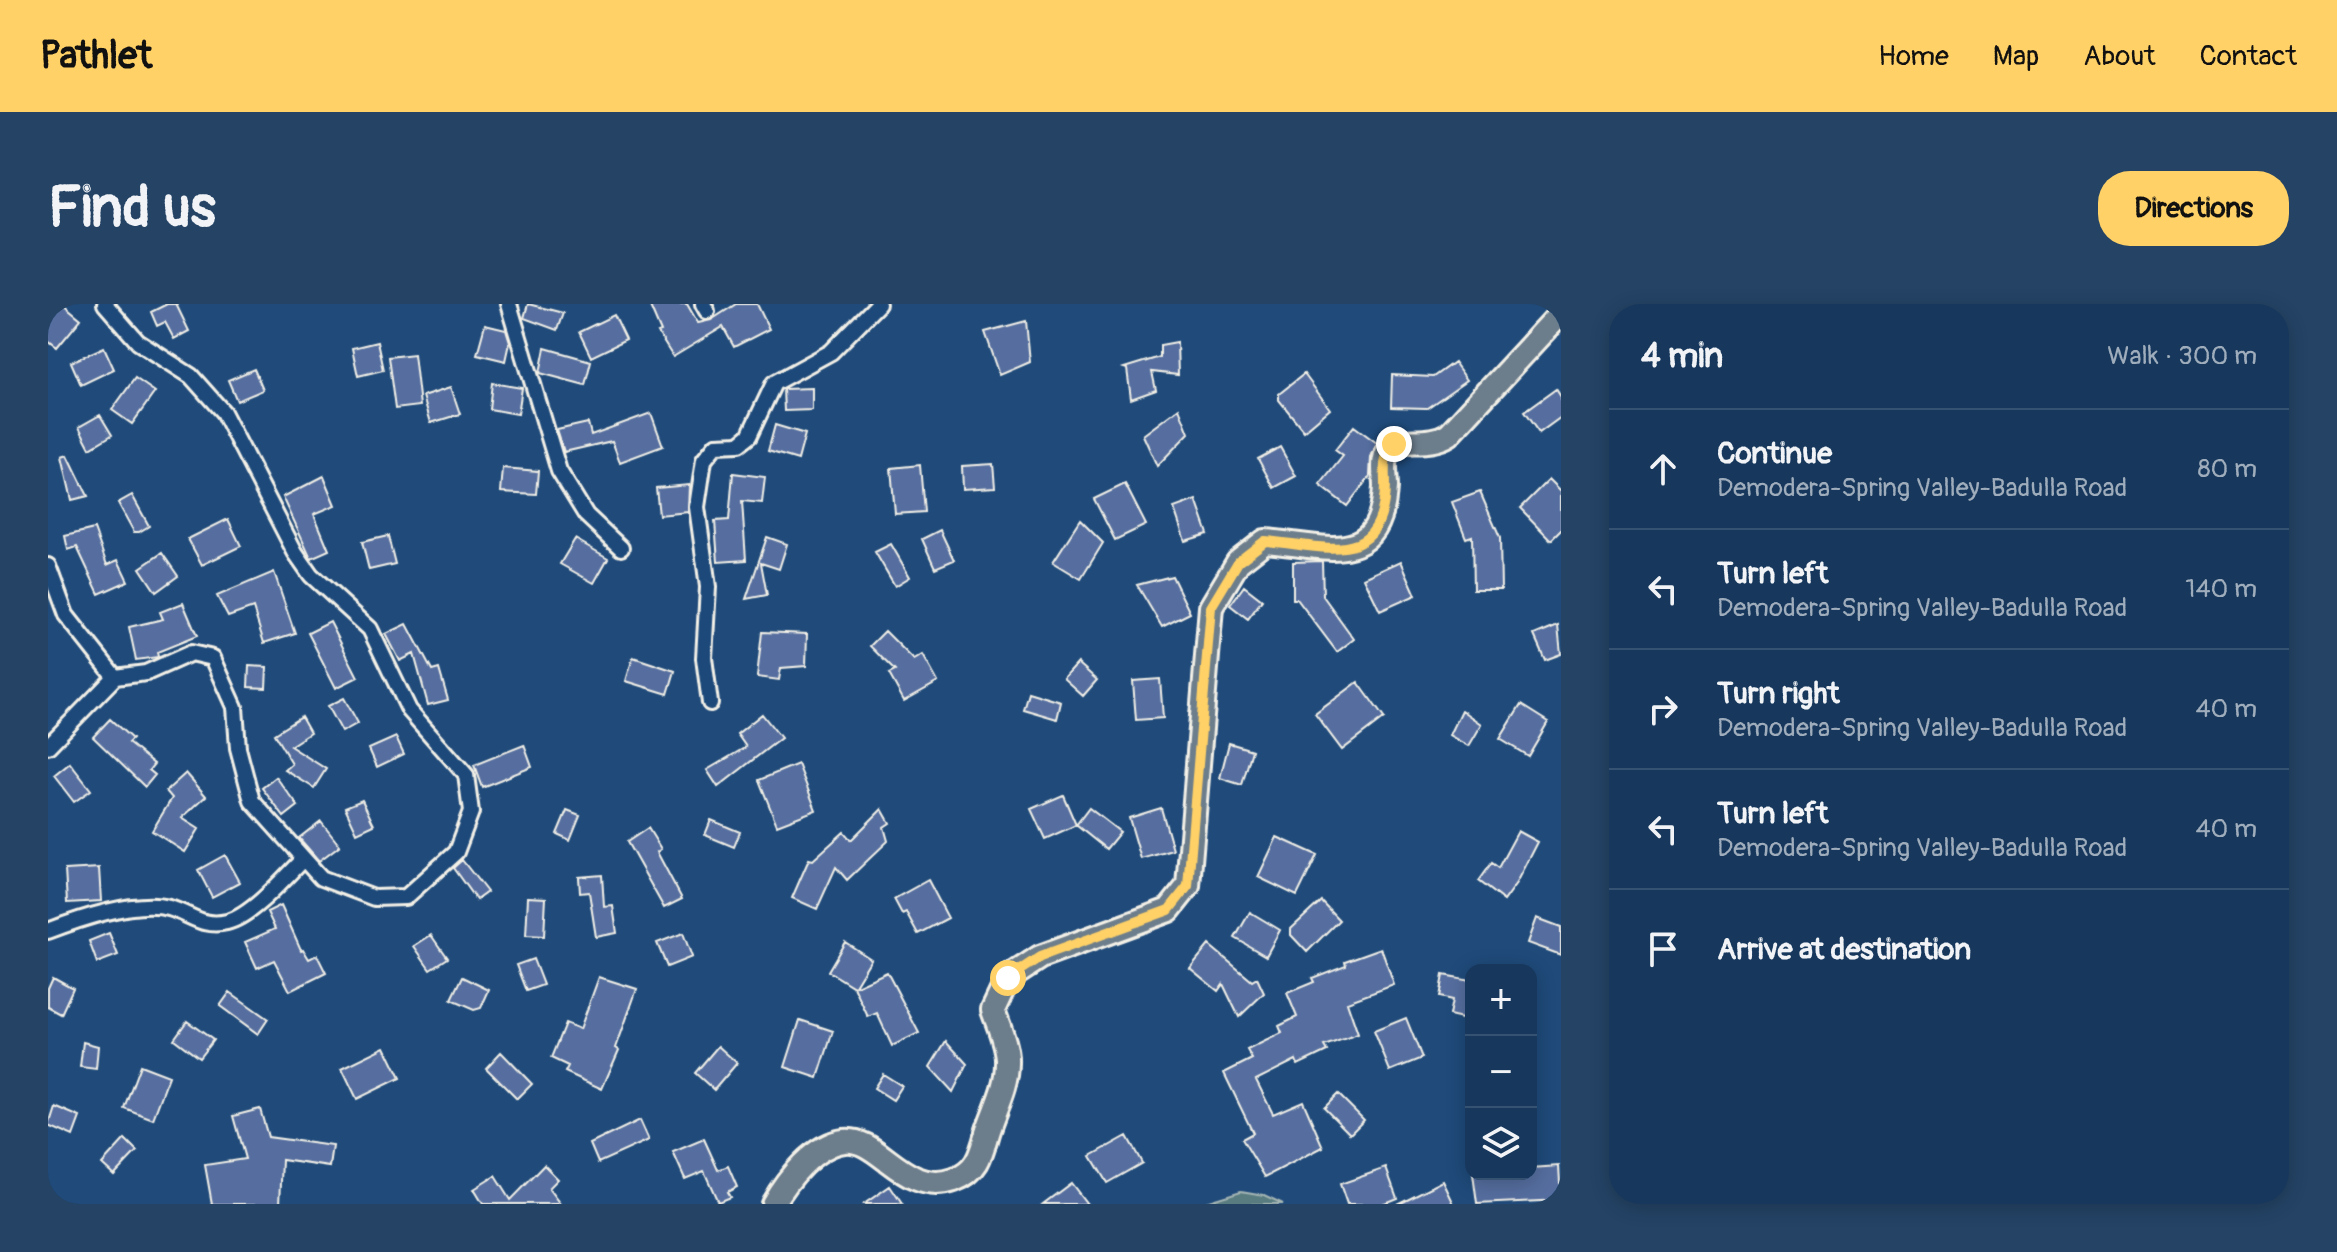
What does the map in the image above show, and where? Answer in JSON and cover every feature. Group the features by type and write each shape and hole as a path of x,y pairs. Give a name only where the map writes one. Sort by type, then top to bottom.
{"main road":[{"path":"773,1204 790,1176 833,1144 845,1140 864,1144 912,1177 940,1185 970,1174 981,1156 1000,1102 1008,1061 993,1010 1008,978 1040,957 1169,910 1188,886 1211,607 1238,562 1265,541 1343,549 1360,545 1371,537 1385,489 1384,461 1394,444 1402,441 1436,442 1449,434 1561,313"}],"street":[{"path":"48,746 115,677 146,673 191,653 213,658 235,707 238,748 252,801 321,878 374,898 406,897 456,852 471,812 466,775 409,710 370,629 311,575 295,552 223,412 191,376 138,342 105,304"},
{"path":"509,304 559,471 586,515 621,548"},
{"path":"710,703 704,658 708,587 697,507 704,460 716,445 739,444 749,436 774,383 831,352 878,304"},
{"path":"48,566 66,615 115,677"},
{"path":"48,931 86,916 147,906 168,907 207,925 231,922 262,899 303,859"}],"green space":[{"path":"1241,1191 1264,1195 1283,1204 1199,1204"}],"building":[{"path":"57,304 63,304 81,319 57,348 48,341 48,316"},
{"path":"167,304 176,304 189,331 174,339 165,322 157,326 151,312"},
{"path":"528,304 563,313 557,330 524,318"},
{"path":"649,304 687,304 698,323 711,320 736,304 757,304 769,329 734,347 723,327 673,357 658,333 661,332"},
{"path":"614,315 626,340 591,357 579,332"},
{"path":"1026,321 1030,362 1000,375 985,332"},
{"path":"485,325 506,330 510,343 506,361 477,354"},
{"path":"377,342 383,370 358,376 352,348"},
{"path":"1177,342 1178,375 1152,372 1156,390 1131,399 1127,369 1124,368 1160,357 1160,345"},
{"path":"104,347 114,369 81,385 71,362"},
{"path":"545,348 591,361 585,385 540,373"},
{"path":"414,354 420,406 395,409 388,357"},
{"path":"1454,362 1467,380 1427,408 1391,407 1392,375 1433,377"},
{"path":"254,369 263,390 237,401 228,380"},
{"path":"1304,374 1330,409 1304,431 1279,400 1279,394"},
{"path":"135,378 155,392 132,424 112,410"},
{"path":"492,383 522,388 518,414 489,409"},
{"path":"451,387 460,414 431,423 423,396"},
{"path":"812,388 812,410 784,411 783,389"},
{"path":"1556,389 1561,397 1561,417 1539,433 1524,412"},
{"path":"1179,408 1189,433 1157,466 1143,435"},
{"path":"651,413 663,446 620,462 612,441 564,452 557,430 588,423 591,435"},
{"path":"100,415 112,435 90,448 79,427"},
{"path":"775,425 805,434 798,460 768,451"},
{"path":"1354,426 1377,443 1371,457 1370,476 1347,506 1320,485 1343,456 1335,450"},
{"path":"1280,447 1296,476 1274,488 1258,459"},
{"path":"68,455 88,496 72,500 62,457"},
{"path":"993,464 995,487 963,489 962,466"},
{"path":"920,465 924,512 895,514 891,468"},
{"path":"503,468 538,471 536,494 501,492"},
{"path":"733,473 765,477 762,503 742,501 746,560 718,562 715,521 729,520"},
{"path":"324,476 336,505 314,514 329,550 311,558 283,497"},
{"path":"1549,479 1561,491 1561,530 1551,540 1520,508"},
{"path":"1125,484 1146,525 1115,540 1094,499"},
{"path":"689,485 688,512 659,515 656,488"},
{"path":"1480,492 1500,538 1501,590 1473,590 1472,536 1466,538 1452,502"},
{"path":"132,495 149,526 139,532 134,532 118,503"},
{"path":"1196,500 1208,534 1185,541 1174,508"},
{"path":"228,519 241,546 202,565 188,539"},
{"path":"1080,520 1103,543 1081,579 1053,562"},
{"path":"94,529 107,565 118,560 128,581 99,594 77,547 68,550 65,536"},
{"path":"940,530 954,560 935,568 922,539"},
{"path":"388,536 395,564 369,570 362,542"},
{"path":"767,537 787,544 779,569 761,563 767,595 746,599"},
{"path":"575,539 608,558 594,583 560,564"},
{"path":"891,544 910,577 895,586 875,552"},
{"path":"162,553 178,576 156,592 140,568"},
{"path":"1322,561 1323,596 1354,639 1337,652 1297,599 1293,599 1293,562"},
{"path":"1401,561 1416,595 1380,611 1364,578"},
{"path":"274,572 295,633 264,643 253,608 228,617 217,596"},
{"path":"1172,576 1190,613 1162,627 1137,585"},
{"path":"1244,586 1262,600 1248,619 1230,605"},
{"path":"183,603 197,636 157,652 158,657 136,660 129,627 163,619 160,612"},
{"path":"330,622 358,677 336,688 308,633"},
{"path":"407,624 432,671 439,669 448,700 428,705 414,654 400,661 386,634"},
{"path":"1558,625 1561,654 1545,660 1534,635"},
{"path":"885,631 914,660 923,655 938,682 904,701 889,674 895,671 870,646"},
{"path":"762,632 807,634 806,666 781,668 779,680 757,677"},
{"path":"633,657 675,671 668,694 626,681"},
{"path":"1078,663 1097,680 1083,696 1064,679"},
{"path":"249,666 267,667 266,688 248,687"},
{"path":"1160,679 1163,718 1136,720 1133,681"},
{"path":"1358,682 1384,718 1342,750 1315,714"},
{"path":"1028,692 1061,702 1057,719 1023,709"},
{"path":"344,698 358,723 342,732 328,706"},
{"path":"1521,705 1548,722 1528,756 1500,739"},
{"path":"1462,710 1482,724 1469,746 1450,735"},
{"path":"762,714 781,738 718,787 707,770 746,747 737,734"},
{"path":"301,717 310,733 290,746 326,769 314,788 285,770 292,764 274,734"},
{"path":"110,719 132,739 128,743 154,764 149,770 155,775 145,787 93,737"},
{"path":"396,737 404,754 377,767 369,749"},
{"path":"1229,743 1252,750 1242,785 1220,778"},
{"path":"524,745 532,767 482,787 474,765"},
{"path":"70,763 91,790 74,802 54,776"},
{"path":"798,764 816,810 777,825 759,780"},
{"path":"186,773 206,796 182,818 199,829 185,852 152,831 172,798 166,791"},
{"path":"276,777 298,806 284,817 262,788"},
{"path":"1063,795 1076,825 1045,839 1031,809"},
{"path":"362,800 374,825 357,833 345,807"},
{"path":"1089,808 1120,832 1106,849 1076,825"},
{"path":"1161,808 1173,850 1141,859 1129,818"},
{"path":"882,809 890,823 884,827 888,841 847,880 836,867 817,909 792,898 809,859 813,860 844,832 851,840"},
{"path":"567,810 580,815 570,840 557,834"},
{"path":"711,820 740,832 734,847 705,835"},
{"path":"321,821 340,845 319,861 299,838"},
{"path":"648,828 661,849 657,852 682,899 664,908 627,842"},
{"path":"1518,831 1538,842 1504,901 1478,881 1491,863 1498,868"},
{"path":"1277,837 1317,855 1297,896 1258,877"},
{"path":"225,855 240,882 212,897 198,870"},
{"path":"462,860 487,892 476,900 453,868"},
{"path":"99,868 101,901 67,903 65,870"},
{"path":"602,875 604,907 613,906 617,933 596,937 589,892 580,893 579,877"},
{"path":"928,880 948,918 918,934 906,912 902,914 894,899"},
{"path":"528,897 546,898 544,936 526,935"},
{"path":"1321,901 1339,920 1307,952 1291,935 1291,929"},
{"path":"281,905 301,950 309,959 317,955 326,973 290,991 274,960 257,968 245,942 275,929 267,912"},
{"path":"1250,912 1280,930 1266,956 1235,938"},
{"path":"1537,918 1561,927 1561,955 1528,943"},
{"path":"109,933 118,955 97,963 89,941"},
{"path":"683,933 692,957 667,967 657,943"},
{"path":"431,935 447,958 430,969 414,946"},
{"path":"845,942 871,959 854,987 828,971"},
{"path":"1209,945 1252,981 1257,978 1264,993 1239,1017 1223,984 1218,991 1190,968"},
{"path":"1381,948 1394,985 1347,1002 1358,1034 1324,1046 1327,1051 1298,1065 1296,1060 1256,1080 1273,1114 1303,1101 1323,1147 1265,1177 1242,1139 1253,1133 1224,1073 1252,1059 1247,1050 1282,1033 1279,1026 1297,1017 1287,993 1314,982 1312,978 1346,965 1345,961"},
{"path":"533,959 543,985 526,991 516,965"},
{"path":"887,972 919,1033 892,1046 877,1013 868,1017 854,987"},
{"path":"1443,975 1465,979 1465,1019 1449,1015 1452,1000 1439,997"},
{"path":"53,977 73,988 61,1014 48,1007 48,988"},
{"path":"462,977 489,990 481,1008 474,1010 451,1000"},
{"path":"599,977 637,989 616,1048 619,1050 602,1089 565,1072 568,1066 551,1058 565,1023 580,1029"},
{"path":"230,992 268,1019 258,1034 220,1006"},
{"path":"1406,1018 1422,1058 1390,1071 1374,1031"},
{"path":"800,1020 833,1031 818,1078 785,1067"},
{"path":"187,1021 213,1040 199,1058 174,1039"},
{"path":"946,1041 967,1064 953,1092 930,1067"},
{"path":"83,1042 98,1046 96,1069 80,1067"},
{"path":"718,1046 737,1063 714,1090 695,1073"},
{"path":"385,1047 400,1078 357,1099 342,1068"},
{"path":"501,1052 532,1084 517,1099 486,1068"},
{"path":"140,1065 169,1076 153,1119 124,1108"},
{"path":"883,1074 902,1086 893,1100 874,1088"},
{"path":"1338,1094 1364,1120 1350,1134 1324,1108"},
{"path":"54,1106 80,1117 73,1136 48,1125"},
{"path":"260,1109 268,1137 333,1146 330,1167 282,1160 280,1204 212,1204 205,1165 245,1159 233,1116"},
{"path":"640,1120 649,1140 598,1163 590,1144"},
{"path":"1127,1136 1142,1163 1107,1183 1091,1156"},
{"path":"125,1139 137,1151 114,1175 102,1164"},
{"path":"704,1139 718,1170 728,1166 737,1187 727,1192 730,1197 718,1202 704,1171 685,1179 673,1152"},
{"path":"544,1165 558,1179 549,1188 561,1204 483,1204 474,1189 495,1176 510,1200"},
{"path":"1559,1166 1561,1200 1477,1204 1474,1180 1537,1180 1537,1168"},
{"path":"1386,1168 1397,1198 1382,1204 1347,1204 1340,1184"},
{"path":"1443,1181 1454,1204 1397,1204"},
{"path":"1071,1183 1087,1204 1043,1204"},
{"path":"890,1186 902,1204 864,1204"}],"route":[{"path":"1008,978 1040,957 1169,910 1188,886 1211,607 1238,562 1250,549 1265,541 1343,549 1360,545 1371,537 1385,489 1384,461 1394,444"}]}
